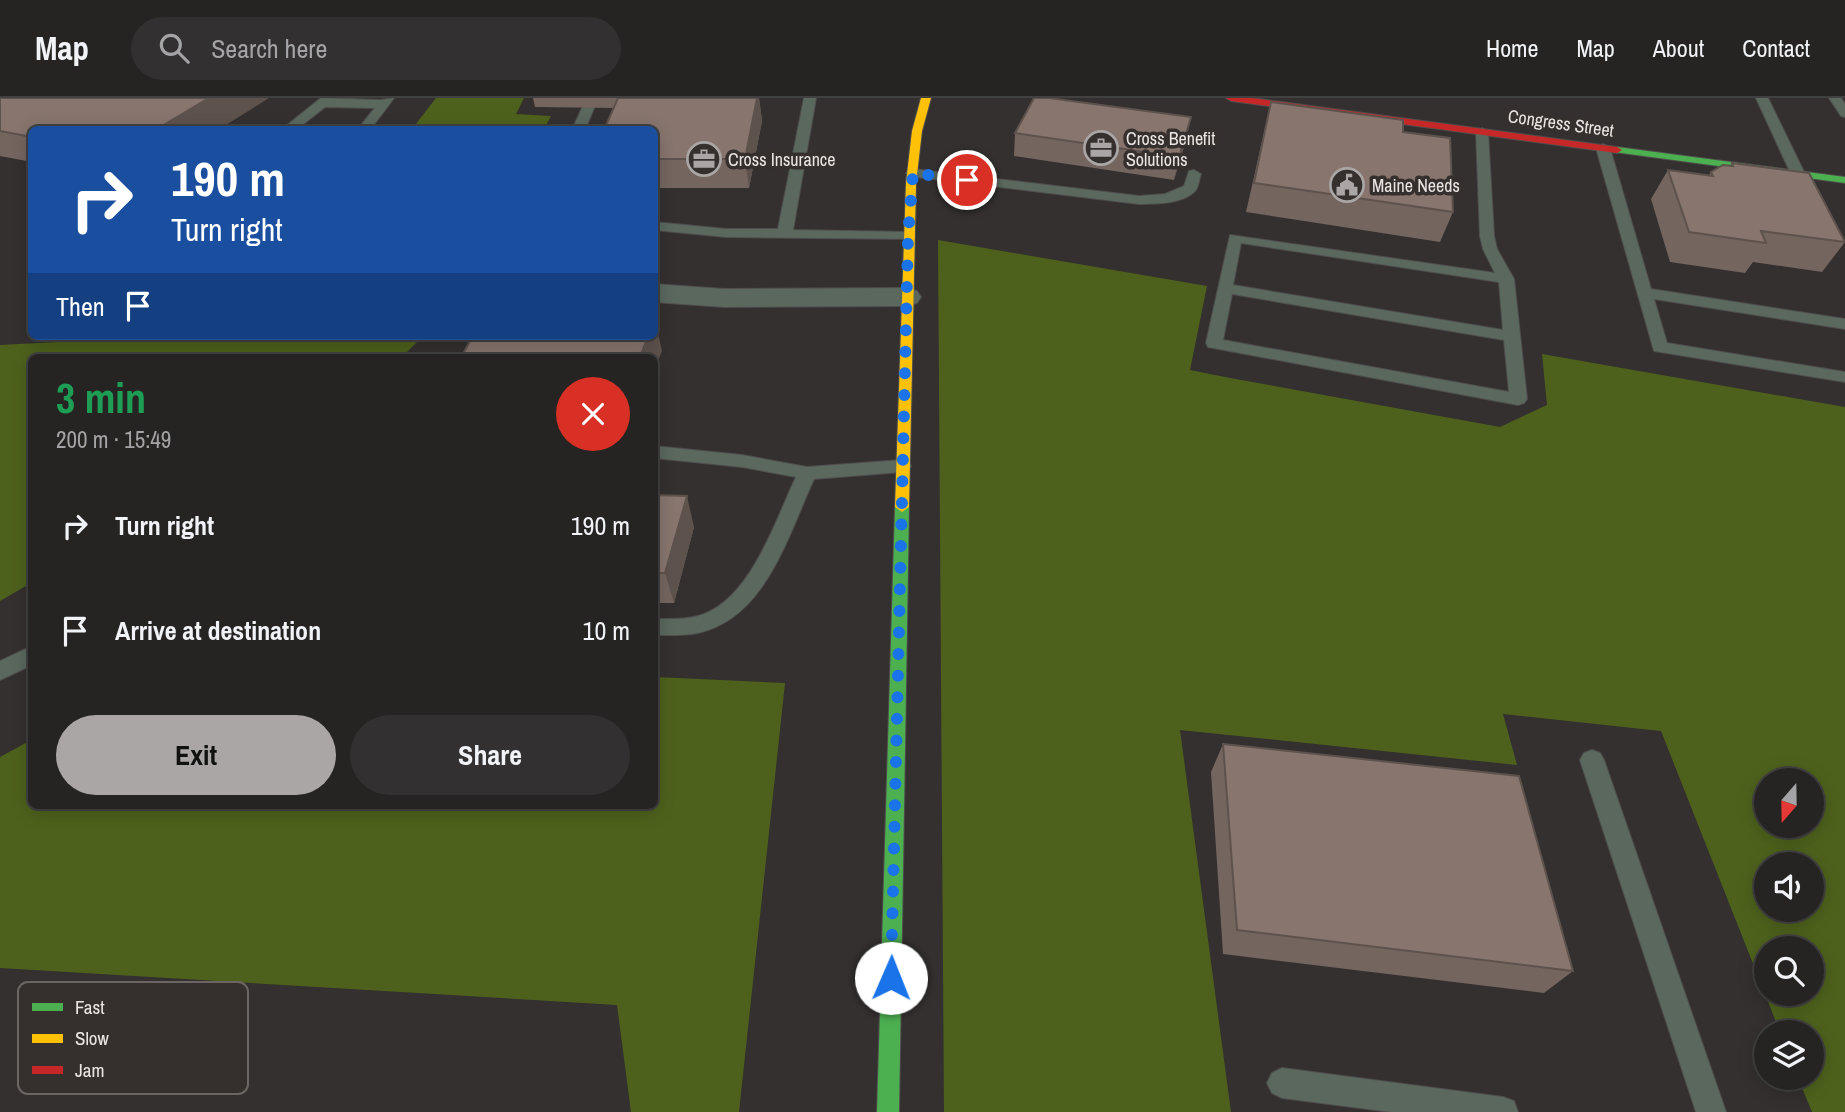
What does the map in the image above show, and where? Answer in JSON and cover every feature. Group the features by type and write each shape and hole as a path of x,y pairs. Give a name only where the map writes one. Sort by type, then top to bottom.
{"street":[{"path":"888,1112 908,236 913,146 926,98"},
{"name":"Congress Street","path":"1231,98 1292,102 1482,132 1845,180"},
{"path":"658,293 724,298 907,297"}],"lane":[{"path":"785,233 810,98"},
{"path":"1762,98 1798,174"},
{"path":"1835,98 1845,113"},
{"path":"293,126 327,101 386,101"},
{"path":"366,126 386,101"},
{"path":"580,126 588,108"},
{"path":"1482,132 1487,236 1490,249 1506,279 1518,399 1214,343 1235,238 1506,279"},
{"path":"1603,148 1660,347 1845,377"},
{"path":"913,173 1155,201 1178,195 1190,188 1194,174"},
{"path":"658,226 726,233 908,236"},
{"path":"1224,288 1512,336"},
{"path":"1644,293 1845,324"},
{"path":"658,452 742,461 807,473 902,466"},
{"path":"658,627 699,625 727,612 747,593 769,555 807,473"},
{"path":"0,671 28,657"},
{"path":"1592,760 1711,1112"},
{"path":"1282,1083 1503,1112"}],"green space":[{"path":"436,98 524,98 516,114 551,116 546,126 414,126"},
{"path":"938,240 1207,286 1190,370 1230,378 1500,427 1547,405 1542,354 1845,407 1845,1112 1812,1112 1803,1090 1824,1090 1824,1020 1775,1020 1770,1006 1824,1006 1824,936 1754,936 1754,966 1661,731 1503,714 1517,765 1180,730 1231,1112 944,1112"},
{"path":"98,340 419,340 405,354 28,354 28,585 0,601 0,345"},
{"path":"658,677 785,683 739,1112 631,1112 617,1005 0,968 0,757 28,742 28,809 658,809"}],"building":[{"path":"0,98 209,98 162,126 28,126 28,136 0,131"},
{"path":"618,98 757,98 745,159 658,159 658,126 606,126"},
{"path":"1034,98 1191,117 1179,157 1015,133"},
{"path":"1271,102 1403,120 1403,132 1450,138 1453,212 1254,183"},
{"path":"1732,163 1809,173 1845,242 1761,231 1766,243 1689,232 1668,170 1713,176 1711,172 1723,165 1733,166"},
{"path":"471,340 646,340 641,354 463,354"},
{"path":"658,495 687,496 665,573 658,573"},
{"path":"1223,744 1519,776 1573,971 1237,930"}],"traffic: fast":[{"path":"1617,150 1845,180"},
{"path":"888,1112 902,507"}],"traffic: slow":[{"path":"902,507 911,183 917,131 926,98"}],"traffic: jam":[{"path":"1231,98 1617,150"}],"place":[{"name":"Cross Benefit Solutions","path":"1101,148"},
{"name":"Cross Insurance","path":"704,159"},
{"name":"Maine Needs","path":"1347,185"}],"route":[{"path":"891,978 908,236 913,173 967,180"}]}
